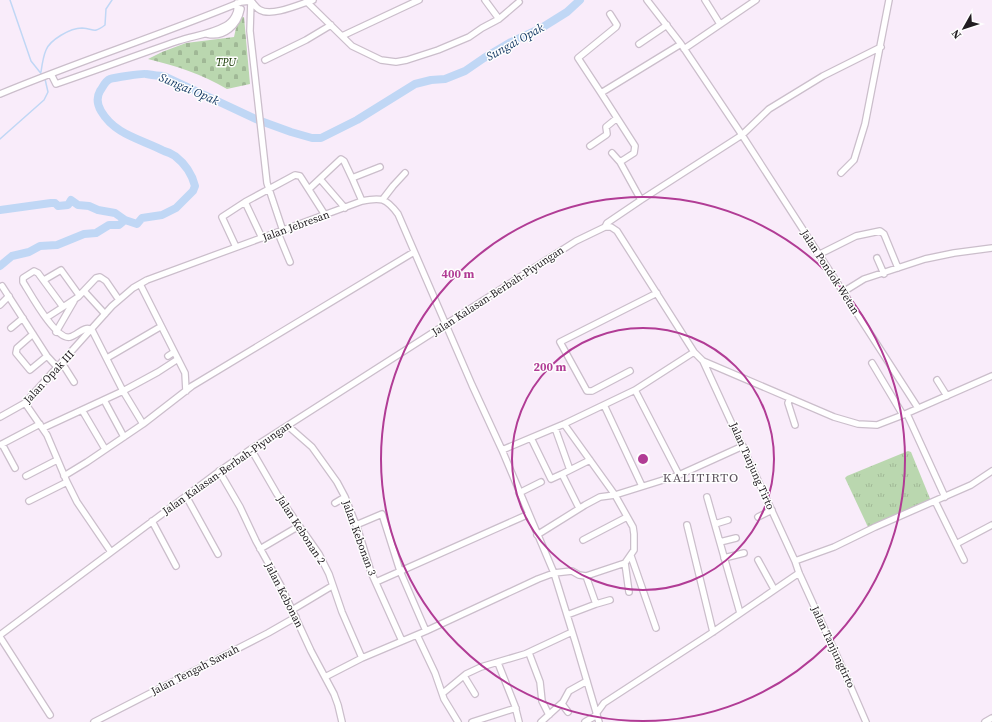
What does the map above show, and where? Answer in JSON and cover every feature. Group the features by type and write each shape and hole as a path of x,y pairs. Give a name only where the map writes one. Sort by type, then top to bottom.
{"street":[{"path":"251,0 261,11 267,13 285,10 310,1 330,25 352,46 389,62 407,60 445,48 474,35 519,2"},
{"path":"0,94 239,3 251,0"},
{"path":"251,0 250,31 268,190 290,262"},
{"path":"342,36 419,0"},
{"path":"485,0 498,18"},
{"name":"Jalan Pondok Wetan","path":"647,0 667,25 742,135 918,408"},
{"path":"704,0 720,24"},
{"path":"601,93 720,24 748,2 756,0"},
{"path":"841,173 854,160 865,124 890,0"},
{"path":"49,75 56,84 180,40 205,33 210,35 219,34 232,27 240,15 241,10 239,3"},
{"path":"610,14 617,25 616,27 578,58 635,146 634,153 620,162"},
{"path":"265,60 306,40 330,25"},
{"path":"639,44 667,25"},
{"name":"Jalan Kalasan-Berbah-Piyungan","path":"0,636 110,552 251,449 576,241 605,227 607,223 641,200 742,135 769,109 794,93 823,76 881,47"},
{"path":"590,146 606,135 606,127 617,118"},
{"path":"612,153 620,162 641,200"},
{"path":"309,189 342,159 362,201"},
{"path":"352,178 380,167"},
{"path":"405,173 383,199 392,206 398,214 445,325 502,450 554,574 599,722"},
{"path":"236,248 222,217 245,202 298,175 309,189 325,215"},
{"path":"320,179 345,208"},
{"name":"Jalan Jebresan","path":"92,330 105,314 126,293 140,284 171,270 236,248 362,201 377,198 383,199"},
{"path":"245,202 262,238"},
{"path":"605,227 611,227 617,231 694,352 703,361 834,418 858,424 877,425 905,415 992,376"},
{"path":"818,255 856,236 880,231 884,234 898,268"},
{"path":"843,292 864,279 884,274 936,256 992,248"},
{"path":"64,476 143,424 186,391 414,252"},
{"path":"877,258 884,274"},
{"path":"44,280 61,270 77,297"},
{"path":"63,307 38,273 35,271 23,278 22,281 56,332 63,337 68,337 84,328 90,328 92,330 123,390 143,424"},
{"path":"46,318 77,297 96,278 100,277 106,281 119,300"},
{"path":"140,284 160,327 178,359 184,373 186,391"},
{"path":"2,286 47,356 60,366 74,382"},
{"path":"84,291 105,314"},
{"path":"630,371 592,391 587,391 560,342 657,293"},
{"path":"0,305 9,296"},
{"path":"56,332 77,297"},
{"path":"10,328 23,318"},
{"path":"107,358 160,327"},
{"name":"Jalan Opak III","path":"0,417 25,403 92,330"},
{"path":"33,334 16,348 16,352 30,370 47,356"},
{"path":"168,356 174,352"},
{"path":"502,450 564,424 636,390 694,352"},
{"path":"15,468 1,445 41,426 104,400 158,372 178,359"},
{"name":"Jalan Tanjung Tirto","path":"703,361 796,561 799,573"},
{"path":"872,363 905,415 945,497"},
{"path":"709,372 715,366"},
{"path":"937,380 947,396"},
{"path":"636,390 679,475"},
{"path":"790,398 788,403 795,426"},
{"path":"104,400 124,437"},
{"path":"25,403 47,435 64,476 77,502 110,552"},
{"path":"604,405 642,486"},
{"path":"82,410 105,449"},
{"path":"325,677 362,658 426,631 538,579 554,574 572,571 581,576 586,576 625,563 634,550 633,527 616,495 564,424"},
{"name":"Jalan Kebonan 3","path":"288,426 312,447 337,482 345,497 356,525 368,564 402,641"},
{"path":"555,428 570,470"},
{"path":"531,438 551,479 590,460"},
{"path":"537,535 579,508 600,497 616,495 679,475 743,446"},
{"name":"Jalan Kebonan 2","path":"251,449 277,494 319,554 329,574 332,586 362,658"},
{"path":"26,476 57,460"},
{"name":"Jalan Kebonan","path":"219,471 240,507 334,694 342,722"},
{"path":"796,561 834,546 945,497 971,485 992,471"},
{"path":"562,474 579,508"},
{"path":"28,501 67,482"},
{"path":"519,493 541,482"},
{"path":"186,496 218,554"},
{"path":"335,503 345,497"},
{"path":"707,497 740,613"},
{"path":"935,501 964,560"},
{"path":"758,517 772,510"},
{"path":"356,525 382,514 400,571 426,631"},
{"path":"376,582 529,514"},
{"path":"583,540 627,517"},
{"path":"715,524 728,520"},
{"path":"152,521 176,566"},
{"path":"687,525 713,632"},
{"path":"956,544 992,525"},
{"path":"260,549 299,526"},
{"path":"720,542 736,538"},
{"path":"724,558 744,553"},
{"path":"631,556 656,628"},
{"path":"758,560 774,589"},
{"path":"625,563 629,592"},
{"path":"585,722 597,714 604,702 713,632 799,573"},
{"name":"Jalan Tanjungtirto","path":"799,573 866,722"},
{"path":"586,576 596,604"},
{"path":"292,610 332,586"},
{"path":"567,615 610,600"},
{"name":"Jalan Tengah Sawah","path":"94,722 268,633 296,617"},
{"path":"443,693 464,676 481,667 498,663 529,652 572,632"},
{"path":"417,635 435,673 444,699 458,722"},
{"path":"0,636 50,714"},
{"path":"529,652 540,682 541,696 549,715"},
{"path":"498,663 516,708 519,722"},
{"path":"464,676 475,694"},
{"path":"541,722 562,704 569,691 587,681"},
{"path":"592,697 596,701 604,702"},
{"path":"562,704 568,712"},
{"path":"472,722 516,708"},
{"path":"985,722 992,718"}],"green space":[{"name":"TPU","path":"242,17 244,17 250,84 227,89 189,71 148,59 186,43 234,37 236,28"},
{"path":"908,451 911,452 931,501 868,527 845,478"}],"waterway":[{"path":"10,0 31,61 43,76"},
{"path":"41,72 48,46 66,32 82,28 94,30 101,28 105,25 106,9 112,0"},
{"name":"Sungai Opak","path":"0,210 51,203 55,203 58,206 68,205 71,200 78,205 89,206 98,210 115,213 125,220 137,224 142,218 162,215 176,208 193,191 195,186 192,177 182,162 170,153 129,136 121,131 114,126 101,111 98,103 99,94 104,84 110,79 144,74 164,76 258,120 291,132 312,138 321,138 357,120 415,84 431,80 445,79 465,71 511,42 543,27 567,12 580,0"},
{"path":"0,139 44,100 48,92 45,79"},
{"path":"0,266 12,256 29,252 40,246 57,245 84,234 96,233 109,225 119,225 125,220"}],"district":[{"name":"KALITIRTO","path":"701,477"}]}
